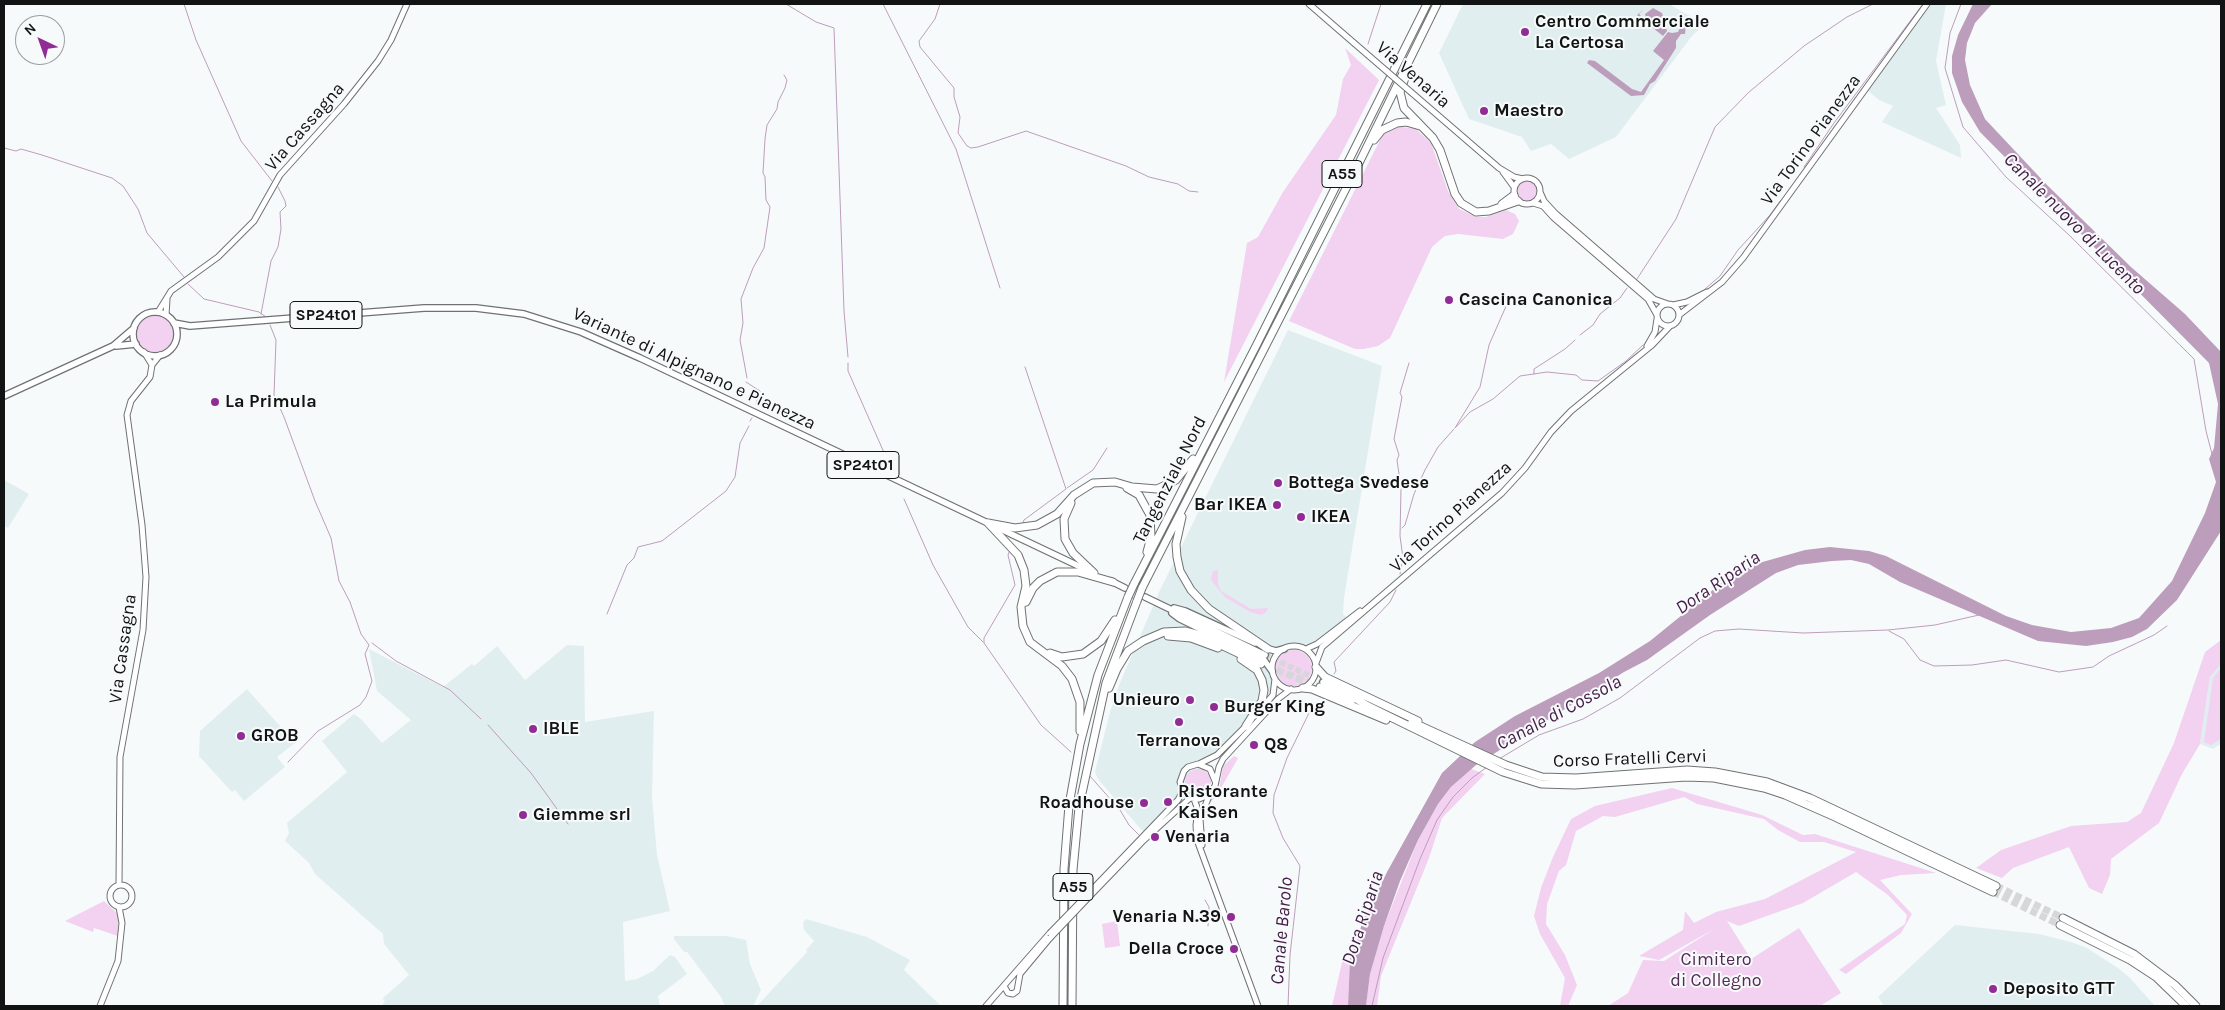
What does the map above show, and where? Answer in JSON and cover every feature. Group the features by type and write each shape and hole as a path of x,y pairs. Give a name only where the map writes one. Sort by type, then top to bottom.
{"highway":[{"name":"Tangenziale Nord","path":"1062,1006 1064,861 1069,805 1080,744 1098,676 1121,612 1427,4"},
{"name":"Tangenziale Nord","path":"1072,1006 1075,838 1079,807 1101,701 1114,657 1142,588 1359,164 1437,4"},
{"path":"1412,57 1400,92 1401,101 1408,114 1433,138 1440,150 1456,194 1462,203 1476,212 1496,209 1516,198"},
{"path":"1359,164 1374,139 1382,130 1390,125 1406,122 1415,123 1425,129"},
{"path":"988,523 1015,528 1037,525 1057,514 1074,495 1093,483 1116,482 1146,490 1166,486 1176,480 1185,470 1207,439"},
{"path":"1094,572 1073,553 1065,539 1064,529 1064,519 1072,502 1085,490 1094,485 1113,484 1122,486 1139,495 1146,505 1152,524 1151,537 1143,565"},
{"path":"1184,507 1176,550 1180,571 1185,580 1191,590 1209,609 1267,652"},
{"path":"988,523 1018,555 1024,570 1026,586 1021,618 1026,634 1037,649 1062,666 1078,690 1080,702 1080,744"},
{"path":"1113,582 1065,570 1048,575 1040,581 1028,596 1025,606 1026,624 1033,640 1046,651 1062,657 1072,657 1092,649 1101,641 1121,612"},
{"path":"1101,701 1128,651 1143,640 1158,635 1176,631 1194,633 1262,664"},
{"path":"1158,635 1198,640 1255,668 1264,685 1263,696 1259,707 1246,726"},
{"path":"1316,665 1326,677 1398,710 1429,732"},
{"path":"1322,684 1429,732"},
{"path":"1303,688 1312,689 1429,732"},
{"path":"1348,694 1429,732"},
{"path":"1348,694 1368,706"},
{"name":"Corso Fratelli Cervi","path":"1429,732 1505,769 1541,784 1558,785 1686,777 1742,782 1805,803 1961,877 1994,889 1810,798 1745,776 1687,770 1559,778 1542,777 1505,769"},
{"path":"2186,1006 2156,978 2130,960 2062,922 2134,954 2175,985 2196,1006"}],"main road":[{"name":"Variante di Alpignano e Pianezza","path":"174,323 190,326 379,310 462,307 524,314 581,332 698,385 1125,588"},
{"path":"4,396 114,346 134,328 144,315 158,312 166,315 174,323 177,334"},
{"name":"Variante di Alpignano e Pianezza","path":"160,355 172,348 177,334 190,326"},
{"path":"134,328 136,344 144,352 160,355"},
{"path":"114,346 136,344"},
{"path":"1145,597 1180,619 1264,660 1272,671"},
{"path":"1162,606 1185,611 1267,652 1284,649"},
{"path":"1322,684 1348,694"}],"street":[{"name":"Via Cassagna","path":"158,312 174,289 226,250 254,221 280,175 344,104 378,61 391,40 407,4"},
{"name":"Via Venaria","path":"1309,4 1499,168 1514,177 1524,178"},
{"name":"Via Torino Pianezza","path":"1679,315 1714,289 1743,258 1927,4"},
{"name":"Via Venaria","path":"1499,168 1514,187"},
{"path":"1533,203 1543,206 1553,218 1648,299 1663,325 1670,326 1677,321 1679,315 1677,308 1654,299 1556,214 1544,201 1536,181 1524,178 1514,187 1516,198 1526,205 1538,199 1540,192"},
{"name":"Via Torino Pianezza","path":"1670,304 1687,302 1714,289"},
{"path":"166,315 167,298"},
{"path":"1657,317 1659,308 1670,304"},
{"name":"Via Torino Pianezza","path":"1644,350 1655,332 1657,317"},
{"name":"Via Torino Pianezza","path":"1316,665 1322,647 1502,493 1525,468 1566,416 1652,345 1670,326"},
{"path":"144,352 152,365"},
{"name":"Via Cassagna","path":"100,1006 118,961 121,944 122,923 119,907 113,904 110,898 113,888 119,885 120,757 143,630 146,577 142,525 128,415 131,401 150,377 152,365 160,355"},
{"name":"Via Torino Pianezza","path":"1306,650 1380,598"},
{"path":"1293,646 1306,650 1313,656 1316,665 1312,680 1303,688 1284,688 1275,678 1272,671 1276,657 1284,649 1293,646"},
{"path":"1258,1006 1197,840 1198,810 1192,799 1182,791 1180,782 1182,774 1188,767 1217,755 1246,726 1273,695 1275,678"},
{"path":"1207,865 1199,824 1219,767 1232,748 1278,699 1291,689"},
{"path":"1198,764 1210,769 1215,781"},
{"path":"1087,897 1172,806 1182,791"},
{"path":"988,1004 1050,935 1142,842 1192,799 1199,800 1209,795"},
{"path":"119,885 129,888 132,897 126,906 119,907"},
{"path":"997,995 1017,992 1020,974 1050,935"},
{"path":"1010,979 1018,982"},
{"path":"1004,986 1008,993"}],"shaded area":[{"path":"1463,4 1669,4 1704,24 1692,36 1616,137 1569,159 1551,144 1531,151 1522,137 1469,119 1439,53"},
{"path":"1930,4 1946,4 1936,61 1946,105 1936,108 1960,145 1961,158 1882,122 1893,106 1879,100 1867,90"},
{"path":"1288,330 1382,366 1344,598 1343,614 1348,619 1306,649 1275,678 1275,689 1246,726 1144,833 1098,779 1095,772 1110,712 1119,685 1160,590"},
{"path":"4,480 29,494 8,528 4,526"},
{"path":"567,645 584,646 585,722 654,711 652,797 657,855 670,911 623,922 625,981 637,979 653,971 670,955 675,957 687,974 658,996 660,1006 382,1006 385,1000 382,999 409,975 384,944 383,934 315,874 309,863 285,841 289,833 287,823 347,772 322,741 354,714 362,720 382,743 411,720 377,691 369,649 443,687 472,664 474,666 497,646 525,680"},
{"path":"2221,664 2221,744 2213,749 2200,744 2210,677"},
{"path":"247,689 295,743 277,757 285,767 244,801 235,790 232,792 199,756 200,731"},
{"path":"806,919 867,937 910,960 904,970 941,1006 757,1006 807,952 806,950 814,941 804,930 803,923"},
{"path":"1955,925 2039,934 2087,948 2130,978 2155,1006 1884,1006 1878,997"},
{"path":"674,936 727,936 746,940 750,964 761,990 753,1006 725,1006 721,997 687,952 684,952 674,939"}],"green space":[{"path":"1345,48 1379,80 1224,382 1247,243 1258,237 1283,192 1336,115 1343,79 1351,65"},
{"path":"1396,126 1416,129 1431,143 1448,191 1459,209 1477,217 1486,217 1506,210 1515,214 1519,221 1513,234 1503,239 1458,234 1445,236 1432,247 1390,338 1378,346 1355,349 1289,321 1381,138 1387,131"},
{"path":"1527,181 1534,184 1537,191 1534,198 1527,201 1520,198 1517,191 1520,184"},
{"path":"155,316 162,317 168,321 172,327 172,341 168,347 162,351 155,352 148,351 142,347 138,341 137,334 138,327 142,321 148,317"},
{"path":"1218,570 1218,584 1221,591 1251,609 1268,608 1266,612 1261,615 1250,612 1225,597 1211,580 1213,571"},
{"path":"2221,640 2221,664 2210,677 2200,744 2182,774 2159,823 2111,859 2110,875 2102,894 2089,888 2069,847 2013,868 2002,878 1976,868 2001,850 2071,826 2127,822 2141,813 2174,743 2205,652"},
{"path":"1294,650 1307,655 1312,668 1307,681 1294,686 1281,681 1276,668 1281,655"},
{"path":"2221,668 2221,739 2211,745 2204,742 2213,678"},
{"path":"1234,756 1238,758 1237,760 1217,795 1210,803 1204,815 1210,801 1219,790 1223,766"},
{"path":"1198,769 1207,773 1211,782 1207,791 1198,795 1189,791 1185,782 1189,773"},
{"path":"1471,769 1485,774 1442,818 1429,858 1381,976 1377,1006 1366,1006 1370,974 1384,926 1418,840 1438,804 1451,787"},
{"name":"Cimitero di Collegno","path":"1672,788 1762,815 1803,835 1815,834 1936,873 1901,875 1880,880 1912,914 1901,933 1846,974 1839,970 1905,924 1907,915 1888,895 1856,872 1803,903 1739,926 1727,921 1751,959 1799,928 1841,993 1820,1006 1608,1006 1628,993 1643,960 1664,961 1714,929 1659,960 1639,956 1683,930 1685,911 1694,923 1716,912 1765,899 1856,852 1824,842 1800,842 1778,830 1764,819 1697,804 1684,797 1615,817 1603,816 1576,831 1566,865 1559,871 1547,904 1546,924 1565,955 1577,985 1568,1006 1560,1006 1565,978 1540,934 1534,916 1541,888 1571,819 1595,806"},
{"path":"104,901 118,914 118,936 94,928 93,932 65,921"},
{"path":"1117,921 1120,946 1105,948 1102,924"},
{"path":"1343,958 1350,959 1348,1006 1332,1006"}],"water":[{"path":"1973,4 1992,4 1975,23 1967,43 1965,60 1970,85 1985,119 2047,185 2131,267 2185,314 2221,352 2221,531 2177,600 2147,629 2132,637 2086,646 2038,641 1900,582 1869,564 1851,560 1832,561 1798,565 1776,573 1710,615 1647,660 1624,672 1476,765 1451,787 1438,804 1418,840 1400,881 1370,974 1366,1006 1348,1006 1350,959 1363,921 1387,872 1442,773 1475,742 1515,716 1599,673 1650,641 1730,576 1759,563 1805,550 1830,547 1869,551 1886,556 2006,616 2032,625 2071,632 2111,628 2139,618 2172,581 2205,513 2216,482 2209,459 2214,448 2218,404 2209,363 1980,132 1962,102 1952,73 1952,56 1958,35"},
{"path":"1653,8 1662,13 1667,31 1663,36 1637,15 1644,9 1639,14 1644,19 1646,18 1645,14"},
{"path":"1682,23 1686,24 1685,34 1681,34 1676,41 1676,48 1644,95 1631,96 1587,63 1589,60 1595,61 1632,89 1641,92 1664,60 1653,51 1668,32 1678,32"}],"waterway":[{"path":"184,4 196,40 241,141 272,181"},
{"path":"786,4 816,22 834,28 844,311 848,357"},
{"path":"883,4 956,149 1000,288"},
{"path":"940,4 935,19 919,41 920,47 954,88 954,97 960,117 958,133 967,146 971,148 978,147 1026,131 1126,166 1149,177 1178,184 1189,191 1198,192"},
{"name":"Canale Barolo","path":"1368,44 1381,4"},
{"path":"1637,279 1676,219 1715,127 1748,93 1804,46 1847,17 1873,4"},
{"path":"1804,167 1834,123 1923,4"},
{"name":"Canale nuovo di Lucento","path":"1961,4 1950,33 1945,68 1963,127 2006,177 2069,235 2194,359 2206,431 2212,454"},
{"path":"747,378 740,340 743,323 741,299 753,268 764,248 770,207 766,200 765,177 763,173 765,139 767,125 777,109 778,102 785,88 787,80 784,75"},
{"path":"4,148 16,151 21,149 112,178 123,186 138,209 147,233 184,277"},
{"path":"261,314 271,261 278,247 281,229 280,212 286,206 278,187"},
{"path":"1705,289 1720,276 1738,250 1781,200"},
{"path":"188,284 204,299 259,312 266,317"},
{"path":"1580,335 1593,325 1600,314 1620,298 1627,288"},
{"path":"1507,304 1489,345 1480,387 1455,428 1470,412 1493,399 1520,376 1547,372 1576,375 1582,380 1598,381 1626,361 1643,345"},
{"path":"270,325 276,340 274,395 331,538 339,581 350,602 361,634 369,645 365,654 372,681 366,697 360,705 318,731 288,762"},
{"path":"1534,374 1534,369 1565,349 1575,340"},
{"path":"848,363 848,371 893,473"},
{"name":"Canale Barolo","path":"1400,574 1403,558 1400,536 1401,488 1397,460 1399,455 1394,439 1402,397 1400,393 1409,363"},
{"path":"1022,525 1024,520 1066,489 1025,367"},
{"path":"746,382 760,391 756,404"},
{"path":"607,614 627,565 634,558 638,547 662,541 726,491 735,477 740,443 749,426"},
{"path":"1402,528 1405,525 1414,494 1425,470 1438,447 1454,429"},
{"path":"1067,488 1093,470 1107,448"},
{"path":"904,499 933,565 968,627 983,642"},
{"path":"1010,550 1008,555 1015,585 984,638 984,643 1041,725 1071,752"},
{"name":"Canale Barolo","path":"1334,674 1336,671 1334,662 1390,602 1396,590"},
{"name":"Canale di Cossola","path":"1499,759 1539,735 1583,719 1620,698 1700,638 1715,631 1739,629 1803,633 1888,630 1935,625 1979,615"},
{"path":"1889,631 1904,639 1920,660 1934,666 1972,665 2006,660 2059,672 2093,667 2109,656 2154,635 2167,626"},
{"path":"372,643 396,661 450,690 481,719"},
{"name":"Canale Barolo","path":"1288,1006 1290,955 1300,866 1283,838 1273,813 1274,795 1287,758 1310,711 1320,707 1324,700"},
{"path":"488,725 531,773 568,824"},
{"name":"Canale di Cossola","path":"1372,1006 1383,958 1420,859 1437,820 1453,797 1472,778 1487,767"},
{"path":"1089,775 1139,835"},
{"path":"1205,900 1209,907 1208,926"}],"tunnel":[{"path":"1265,655 1323,682"},
{"path":"1267,666 1320,687"},
{"path":"1996,886 2063,918"},
{"path":"1993,892 2060,925"}],"place":[{"name":"Centro Commerciale La Certosa","path":"1525,32"},
{"name":"Maestro","path":"1484,111"},
{"name":"Cascina Canonica","path":"1449,300"},
{"name":"La Primula","path":"215,402"},
{"name":"Bottega Svedese","path":"1278,483"},
{"name":"Bar IKEA","path":"1277,505"},
{"name":"IKEA","path":"1301,517"},
{"name":"Unieuro","path":"1190,700"},
{"name":"Burger King","path":"1214,707"},
{"name":"Terranova","path":"1179,722"},
{"name":"IBLE","path":"533,729"},
{"name":"GROB","path":"241,736"},
{"name":"Q8","path":"1254,745"},
{"name":"Ristorante KaiSen","path":"1168,802"},
{"name":"Roadhouse","path":"1144,803"},
{"name":"Giemme srl","path":"523,815"},
{"name":"Venaria","path":"1155,837"},
{"name":"Venaria N.39","path":"1231,917"},
{"name":"Della Croce","path":"1234,949"},
{"name":"Deposito GTT","path":"1993,989"}],"water label":[{"name":"Dora Riparia","path":"1718,583"},
{"name":"Dora Riparia","path":"1363,918"}]}
